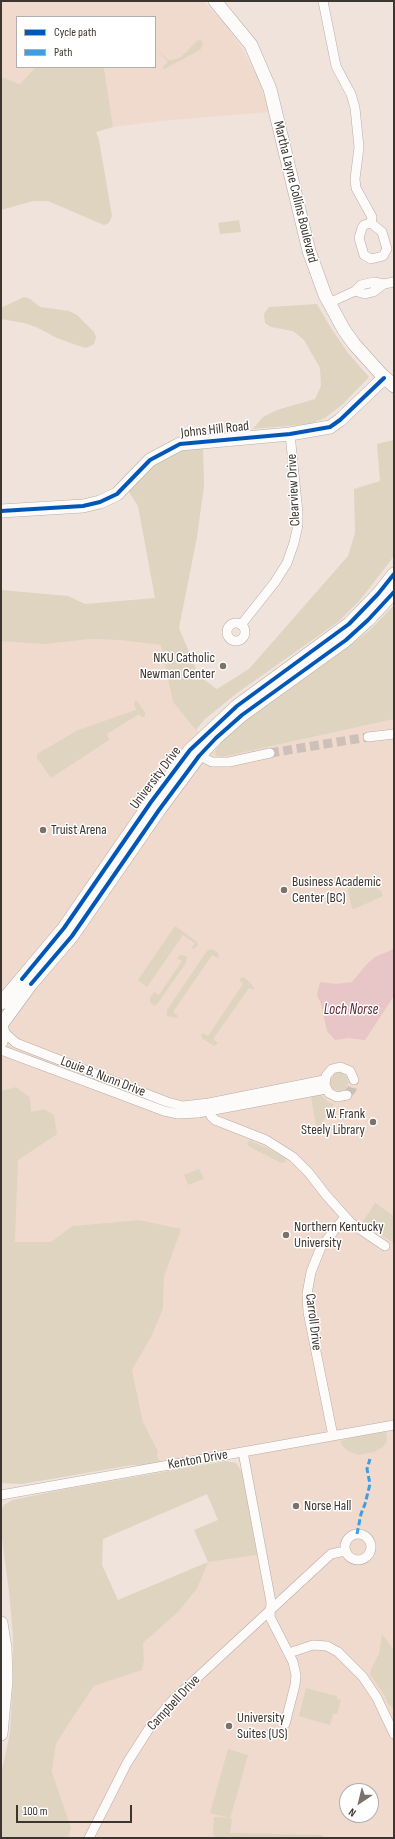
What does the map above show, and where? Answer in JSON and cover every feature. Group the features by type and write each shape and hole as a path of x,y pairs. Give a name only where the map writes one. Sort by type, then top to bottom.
{"street":[{"name":"Martha Layne Collins Boulevard","path":"215,1 251,45 270,89 308,251 329,303 344,330 354,344 389,382"},
{"path":"324,1 336,66 351,94 355,108 359,147 355,179 356,188 372,217 371,223"},
{"path":"329,303 355,291 361,285 374,282 384,284 394,282"},
{"name":"Johns Hill Road","path":"1,511 83,506 100,502 117,494 150,460 180,444 290,434 330,427 389,382"},
{"name":"Clearview Drive","path":"241,626 275,582 287,563 294,543 298,525 298,512 290,434"},
{"name":"University Drive","path":"2,1031 27,989 72,936 159,810 209,731 248,697 349,624 378,594 394,574"},
{"name":"University Drive","path":"1,1003 64,928 151,802 194,753 216,738 242,715 346,640 368,620 394,592"},
{"path":"368,737 394,734"},
{"path":"194,753 212,762 230,762 270,753"},
{"name":"Louie B. Nunn Drive","path":"2,1031 16,1044 167,1102 183,1106 210,1106 325,1085"},
{"name":"Louie B. Nunn Drive","path":"1,1050 164,1111 178,1114 198,1113 210,1106"},
{"path":"347,1095 337,1097 333,1095 325,1085 328,1072 340,1067 350,1072 354,1080"},
{"path":"210,1106 211,1116 215,1120 266,1140 293,1157 309,1173 345,1217 365,1234 385,1246"},
{"name":"Carroll Drive","path":"333,1436 308,1312 307,1294 311,1272 320,1247 345,1217"},
{"name":"Kenton Drive","path":"1,1495 394,1425"},
{"path":"243,1452 271,1608 270,1617 293,1662 296,1674 295,1685 285,1724"},
{"name":"Campbell Drive","path":"89,1838 127,1763 150,1726 173,1700 331,1554 345,1550"},
{"path":"1,1623 5,1648 6,1681 1,1734"},
{"path":"288,1652 313,1645 327,1646 338,1652 366,1682 377,1698 394,1734"}],"shaded area":[{"path":"1,1 203,1 224,23 244,51 258,78 269,112 161,121 113,127 104,68 156,68 156,16 16,16 16,68 35,68 20,84 1,77"},
{"path":"198,40 202,41 203,44 200,50 164,69 163,67 168,62 156,48 168,60 180,58"},
{"path":"35,68 104,68 113,127 96,132 99,140 112,216 109,223 104,225 48,201 33,201 1,210 1,77 20,84"},
{"path":"239,220 241,232 220,234 218,223"},
{"path":"24,297 30,299 40,307 69,311 77,315 94,332 96,337 94,344 86,348 57,338 36,327 24,323 1,319 1,308"},
{"path":"317,304 348,353 369,377 343,404 325,418 310,424 253,429 263,417 277,410 315,399 321,386 320,368 304,340 293,331 271,327 265,323 264,314 269,307"},
{"path":"394,440 394,556 361,599 338,622 237,693 205,719 196,730 173,702 161,645 120,640 90,639 44,644 1,641 1,590 68,596 85,604 155,598 138,506 127,489 160,459 178,449 203,445 204,486 197,537 179,628 199,676 217,689 249,669 348,556 355,533 354,489 380,481 377,444"},
{"path":"394,605 394,719 222,757 216,756 215,751 223,740 244,722 347,648 371,629"},
{"name":"Northern Kentucky University","path":"90,639 120,640 162,645 173,702 213,747 216,755 222,757 394,719 394,1838 68,1838 71,1828 52,1772 56,1744 73,1717 94,1686 142,1670 144,1660 143,1643 178,1612 197,1589 208,1562 256,1555 242,1472 235,1449 161,1463 157,1456 158,1450 143,1422 132,1370 151,1337 163,1309 164,1277 180,1229 139,1220 72,1226 51,1242 15,1242 17,1160 31,1112 16,1087 1,1091 1,641"},
{"path":"136,700 145,712 145,717 142,717 139,714 107,734 109,740 51,778 37,758 37,754 78,730 136,710 134,703"},
{"path":"357,878 381,891 383,896 354,909 352,908 348,891 349,884"},
{"path":"175,926 197,942 198,945 193,949 192,948 195,943 183,935 147,987 138,980"},
{"path":"211,949 217,952 219,956 218,958 212,955 173,1012 178,1016 177,1018 167,1016 167,1010 207,951"},
{"path":"180,955 187,956 186,963 158,1003 154,1006 150,1002 150,998 154,992 159,995 182,961 177,958"},
{"path":"244,977 255,990 249,988 213,1039 218,1043 214,1046 202,1038 201,1034 203,1033 208,1036 243,984 239,979"},
{"path":"340,1072 347,1077 348,1083 346,1089 340,1091 332,1088 330,1082 334,1074"},
{"path":"16,1087 30,1098 31,1112 44,1109 54,1115 57,1134 18,1160 15,1242 51,1242 72,1226 139,1220 181,1229 164,1277 163,1309 151,1337 132,1370 143,1422 158,1451 157,1456 161,1463 150,1465 132,1465 22,1484 1,1483 1,1091"},
{"path":"321,1095 328,1102 334,1104 317,1130 311,1097"},
{"path":"249,1140 275,1152 285,1158 286,1162 281,1163 250,1147 247,1144"},
{"path":"199,1169 204,1179 188,1185 184,1175"},
{"path":"375,1203 394,1216 394,1243 362,1223"},
{"path":"386,1432 387,1441 383,1447 374,1452 358,1455 348,1451 341,1444 341,1441 354,1437"},
{"path":"226,1461 236,1463 242,1472 257,1555 208,1562 197,1589 178,1612 143,1643 144,1660 142,1670 94,1686 73,1717 56,1744 52,1772 71,1828 68,1838 1,1838 1,1774 10,1733 13,1680 13,1636 1,1531 1,1511 4,1505 12,1500","holes":["207,1494 218,1520 194,1530 208,1562 118,1600 102,1565 103,1539"]},
{"path":"382,1634 394,1650 394,1706 392,1707 388,1704 385,1696 370,1674 379,1654"},
{"path":"306,1688 337,1696 337,1699 341,1700 337,1714 333,1714 330,1725 299,1716"},
{"path":"228,1749 248,1755 230,1819 232,1819 230,1833 322,1835 325,1838 215,1838 213,1833 214,1817 229,1818 210,1813"}],"water":[{"name":"Loch Norse","path":"394,949 394,996 365,1040 349,1038 335,1040 327,1031 321,1004 317,995 320,982 336,984 352,982 366,965 375,957"}],"tunnel":[{"path":"270,753 368,737"},
{"path":"347,1095 352,1089 354,1080"}],"marked path":[{"path":"357,1534 370,1484 367,1469 370,1459"}],"cycle path":[{"path":"1,511 83,506 100,502 117,494 150,460 180,444 290,434 330,427 340,420 384,378"},
{"path":"22,979 64,928 151,802 190,750 237,706 349,624 378,594 394,574"},
{"path":"31,984 72,936 159,810 199,756 216,738 242,715 346,640 368,620 394,592"}],"place":[{"name":"NKU Catholic Newman Center","path":"223,666"},
{"name":"Truist Arena","path":"43,830"},
{"name":"Business Academic Center (BC)","path":"284,890"},
{"name":"W. Frank Steely Library","path":"373,1122"},
{"name":"Northern Kentucky University","path":"286,1235"},
{"name":"Norse Hall","path":"296,1506"},
{"name":"University Suites (US)","path":"229,1726"}]}
